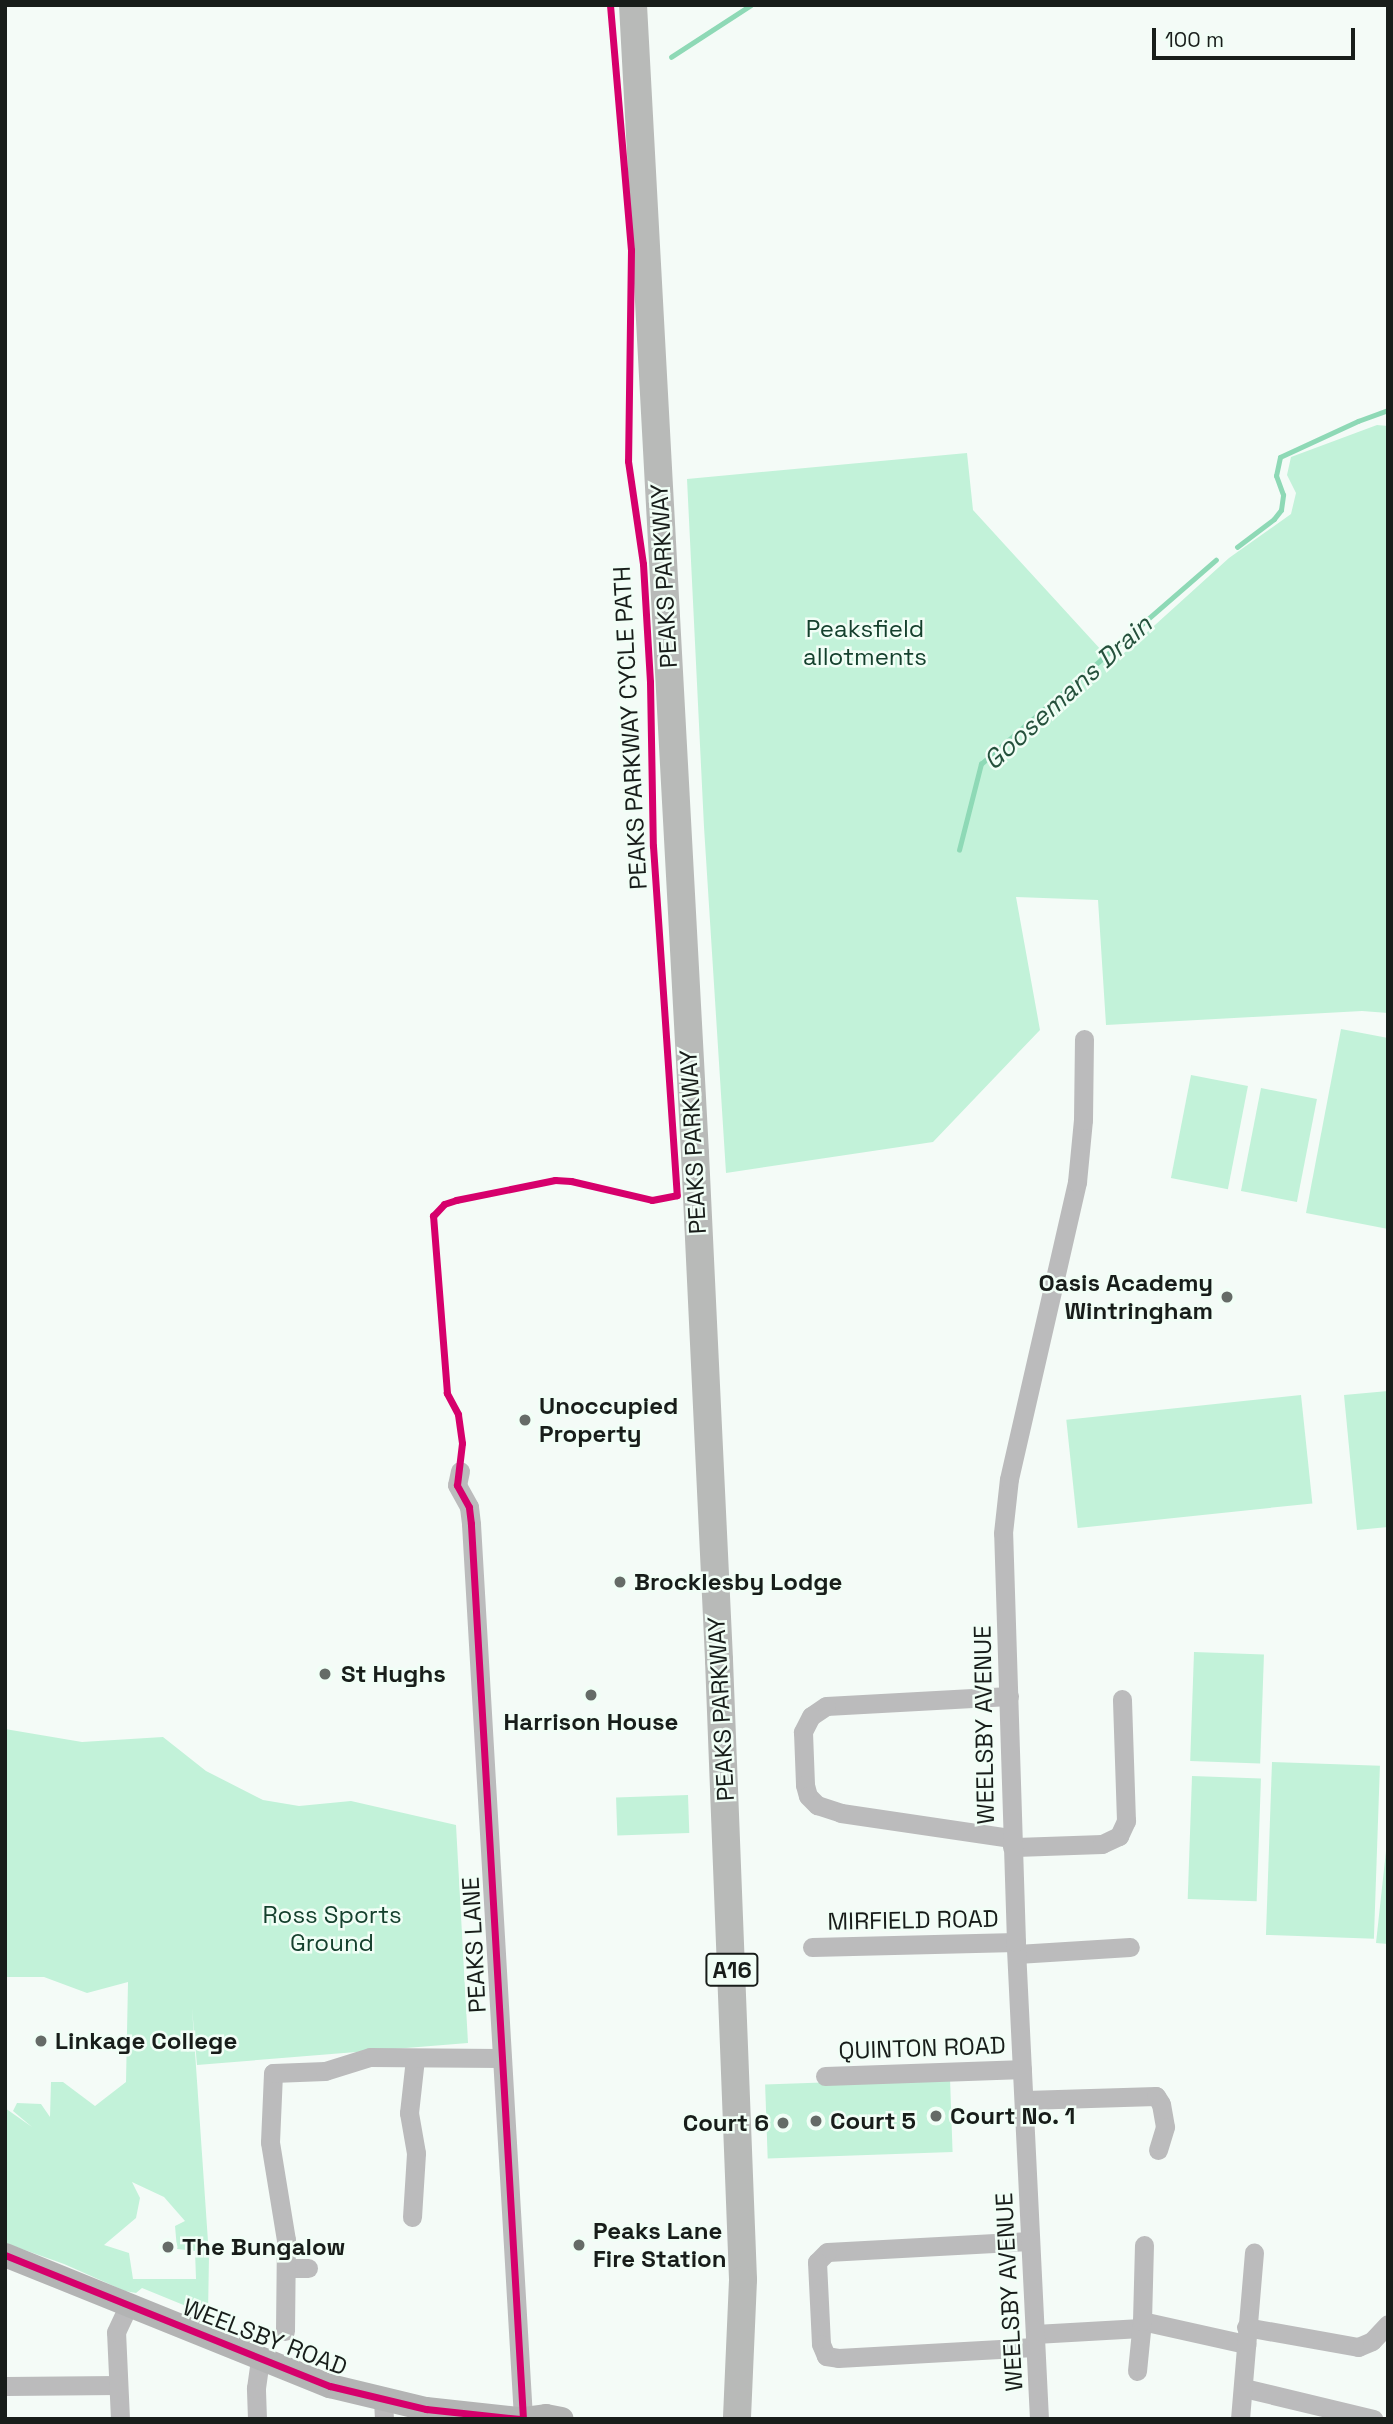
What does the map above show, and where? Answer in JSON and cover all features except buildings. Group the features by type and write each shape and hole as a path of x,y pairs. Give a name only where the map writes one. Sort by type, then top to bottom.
{"highway":[{"name":"PEAKS PARKWAY","path":"633,5 695,1154 743,2280 757,2419"},
{"name":"PEAKS PARKWAY","path":"737,2419 743,2280"}],"main road":[{"name":"WEELSBY ROAD","path":"5,2255 384,2409 426,2409 523,2419 546,2416 562,2419"}],"street":[{"name":"WEELSBY AVENUE","path":"1039,2419 1016,1948 1003,1533 1009,1479 1077,1182 1083,1120 1084,1039"},
{"name":"PEAKS LANE","path":"460,1471 457,1485 469,1507 471,1524 523,2419"},
{"path":"1009,1696 827,1706 811,1716 803,1732 808,1796 817,1805 841,1813 1012,1843 1102,1844 1119,1836 1126,1821 1122,1699"},
{"name":"MIRFIELD ROAD","path":"812,1947 1130,1947"},
{"path":"285,2331 287,2268 282,2199 270,2142 273,2073 325,2071 370,2057 500,2058"},
{"path":"412,2217 416,2153 409,2113 415,2059"},
{"name":"QUINTON ROAD","path":"825,2076 1022,2069"},
{"path":"1025,2100 1156,2095 1165,2127 1158,2150"},
{"path":"1030,2241 827,2252 817,2262 821,2344 826,2356 838,2358 1035,2341 1142,2325 1358,2347 1373,2341 1388,2324"},
{"path":"1137,2371 1142,2325 1144,2245"},
{"path":"1240,2419 1254,2253"},
{"path":"287,2268 308,2268"},
{"path":"120,2419 116,2332 130,2304"},
{"path":"257,2419 256,2388 260,2360"},
{"path":"5,2386 118,2385"},
{"path":"1244,2388 1373,2419"}],"green space":[{"name":"Peaksfield allotments","path":"1377,425 1388,426 1388,1013 1362,1011 1106,1025 1098,900 1016,897 1040,1030 933,1142 726,1173 704,827 687,479 967,453 973,510 1113,663 1229,558 1291,514 1296,493 1287,475 1291,457"},
{"path":"1341,1029 1388,1038 1388,1229 1306,1213"},
{"path":"1191,1075 1248,1086 1228,1189 1171,1178"},
{"path":"1261,1088 1317,1099 1297,1202 1241,1191"},
{"path":"1388,1391 1388,1527 1357,1530 1344,1395"},
{"path":"1301,1395 1312,1503 1078,1528 1066,1420"},
{"path":"1194,1652 1264,1654 1260,1763 1190,1761"},
{"name":"Ross Sports Ground","path":"5,1729 82,1742 163,1737 206,1771 263,1800 299,1806 351,1801 456,1825 468,2043 197,2065 192,2008 209,2256 208,2315 142,2288 136,2293 125,2291 64,2264 5,2243 5,2108 32,2127 13,2111 17,2103 41,2104 50,2117 51,2082 63,2082 95,2106 126,2082 128,1982 87,1993 44,1977 5,1977","holes":["132,2182 164,2197 185,2221 175,2226 177,2249 195,2251 196,2279 133,2279 129,2253 104,2245 136,2218 140,2198"]},
{"path":"1272,1762 1380,1766 1374,1939 1266,1935"},
{"path":"1192,1776 1261,1778 1257,1901 1188,1899"},
{"path":"688,1795 689,1833 617,1835 616,1798"},
{"path":"1388,1851 1388,1944 1376,1943"},
{"path":"950,2078 953,2152 768,2158 765,2084"}],"waterway":[{"path":"671,57 751,5"},
{"name":"Goosemans Drain","path":"1237,547 1274,519 1281,510 1283,495 1276,476 1280,457 1388,410"},
{"name":"Goosemans Drain","path":"959,850 981,764 1216,560"}],"cycle path":[{"name":"PEAKS PARKWAY CYCLE PATH","path":"610,5 631,250 628,461 643,564 650,682 653,846 677,1195"},
{"path":"523,2419 471,1524 469,1507 457,1485 462,1443 458,1414 447,1393 433,1216 444,1204 456,1200 555,1180 571,1181 652,1200 677,1195"},
{"path":"5,2255 330,2386 426,2409 520,2419"}],"place":[{"name":"Oasis Academy Wintringham","path":"1227,1297"},
{"name":"Unoccupied Property","path":"525,1420"},
{"name":"Brocklesby Lodge","path":"620,1582"},
{"name":"St Hughs","path":"325,1674"},
{"name":"Harrison House","path":"591,1695"},
{"name":"Linkage College","path":"41,2041"},
{"name":"Court No. 1","path":"936,2116"},
{"name":"Court 5","path":"816,2121"},
{"name":"Court 6","path":"783,2123"},
{"name":"Peaks Lane Fire Station","path":"579,2245"},
{"name":"The Bungalow","path":"168,2247"}]}
